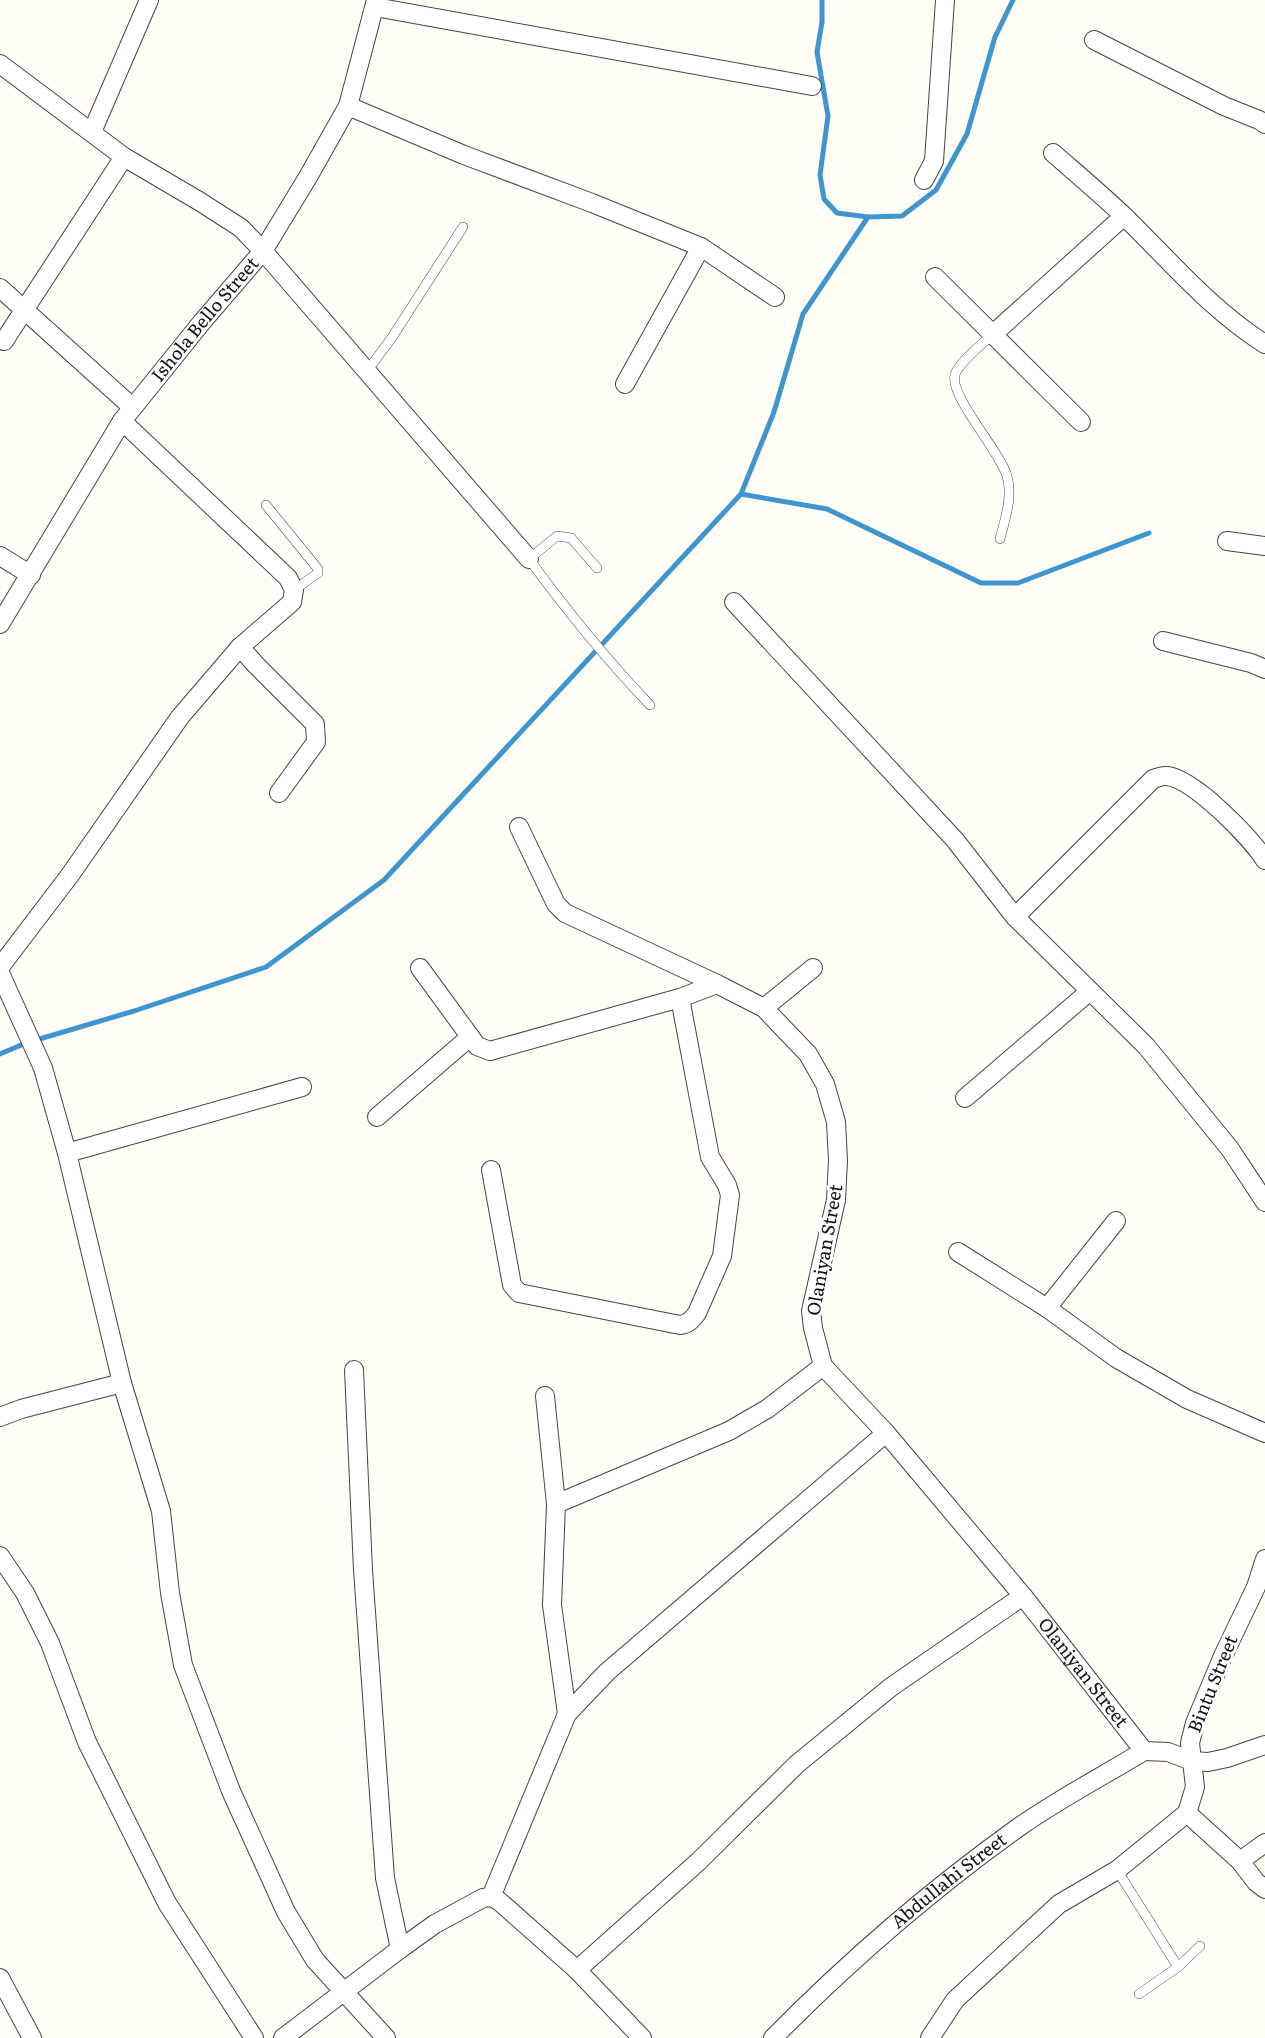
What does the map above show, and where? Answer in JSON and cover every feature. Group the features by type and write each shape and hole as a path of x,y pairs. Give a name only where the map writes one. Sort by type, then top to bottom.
{"street":[{"path":"92,132 149,0"},
{"path":"924,180 934,161 945,0"},
{"path":"376,3 812,86"},
{"name":"Ishola Bello Street","path":"0,624 127,414 263,251 348,106 376,3"},
{"path":"1094,40 1224,106 1265,124"},
{"path":"0,64 124,157 241,228 529,559"},
{"path":"348,106 464,155 592,203 701,248 775,297"},
{"path":"1053,153 1124,216 1180,273 1248,333 1265,344"},
{"path":"4,341 124,157"},
{"path":"992,336 1124,216"},
{"path":"625,384 701,248"},
{"path":"935,277 1081,422"},
{"path":"0,288 288,578 294,590 292,602 240,647 180,717 70,875 0,967"},
{"path":"1227,541 1265,546"},
{"path":"0,556 31,575"},
{"path":"734,602 955,840 1014,916 1146,1046 1230,1149 1265,1202"},
{"path":"1163,641 1251,663 1265,669"},
{"path":"240,647 315,724 316,742 279,793"},
{"path":"1014,916 1153,779 1166,776 1185,783 1233,821 1265,860"},
{"name":"Olaniyan Street","path":"519,827 556,904 565,913 764,1008 808,1054 825,1084 836,1122 838,1161 836,1200 811,1311 823,1366 886,1433 1023,1596 1144,1751"},
{"path":"420,968 477,1046 490,1051 680,998 717,984"},
{"path":"764,1008 813,968"},
{"path":"0,973 26,1026 43,1068 67,1153 122,1383 160,1510 170,1593 183,1665 231,1791 286,1912 315,1960 386,2038"},
{"path":"965,1098 1090,990"},
{"path":"491,1170 512,1285 519,1293 680,1324 688,1323 693,1319 698,1313 722,1256 730,1196 727,1185 710,1157 680,998"},
{"path":"376,1117 470,1037"},
{"path":"67,1153 302,1087"},
{"path":"1047,1308 1116,1221"},
{"path":"957,1251 1047,1308 1116,1358 1177,1393 1265,1433"},
{"path":"556,1504 729,1431 767,1409 823,1366"},
{"path":"354,1370 363,1570 385,1878 400,1948"},
{"path":"0,1417 21,1409 122,1383"},
{"path":"545,1396 556,1504 552,1605 567,1714"},
{"path":"491,1897 567,1714 607,1672 886,1433"},
{"path":"0,1556 26,1593 45,1633 87,1742 167,1903 254,2038"},
{"name":"Bintu Street","path":"1187,1813 1195,1787 1190,1743 1195,1723 1223,1656 1256,1587 1265,1559"},
{"path":"577,1970 699,1862 796,1764 891,1687 1023,1596"},
{"path":"1144,1751 1168,1752 1192,1761 1208,1762 1265,1745"},
{"name":"Abdullahi Street","path":"774,2038 806,2004 913,1907 1021,1826 1144,1751"},
{"path":"930,2038 955,2000 1059,1904 1117,1870 1187,1813 1240,1861 1256,1882 1265,1889"},
{"path":"1240,1861 1265,1843"},
{"path":"283,2038 400,1948 435,1924 483,1898 491,1897 499,1901 577,1970 642,2038"},
{"path":"0,1978 32,2038"}],"lane":[{"path":"367,371 391,339 463,227"},
{"path":"992,336 962,364 955,373 954,381 957,393 993,448 1007,475 1010,492 1000,540"},
{"path":"266,505 318,569 315,576 294,590"},
{"path":"597,568 571,538 557,536 529,559 574,621 650,705"},
{"path":"1117,1870 1178,1967"},
{"path":"1138,1995 1178,1967 1200,1946"}],"waterway":[{"path":"822,0 822,22 817,52 828,116 820,175 824,199 837,213 868,217"},
{"path":"0,1054 26,1043 134,1011 266,967 384,880 741,494 774,412 803,314 868,217 902,216 936,190 967,134 995,37 1013,0"},
{"path":"741,494 827,509 981,583 1018,583 1149,533"}]}
